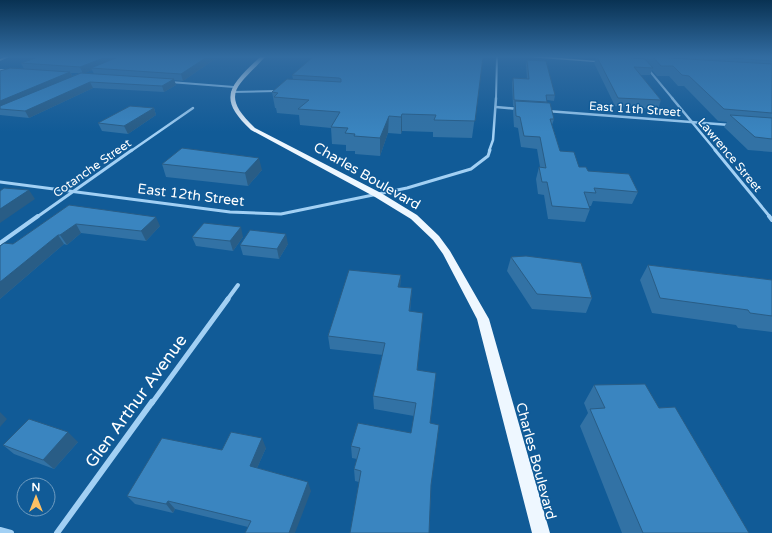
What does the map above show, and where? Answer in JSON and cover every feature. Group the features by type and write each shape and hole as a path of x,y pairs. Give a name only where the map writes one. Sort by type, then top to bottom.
{"main road":[{"path":"233,90 237,82"},
{"name":"Charles Boulevard","path":"233,90 234,109 241,119 253,128 378,195 414,217 436,238 447,253 483,319 541,533"}],"street":[{"path":"167,82 233,90 278,91"},
{"name":"East 12th Street","path":"0,182 230,212 281,214 378,195 471,169 488,156 493,140 497,82"},
{"name":"Lawrence Street","path":"659,82 772,220"},
{"name":"Cotanche Street","path":"0,243 193,108"},
{"path":"496,108 526,110"},
{"name":"East 11th Street","path":"540,111 735,126"},
{"name":"Glen Arthur Avenue","path":"57,533 238,285"},
{"path":"0,530 11,533"}],"building":[{"path":"0,82 46,82 0,101"},
{"path":"59,82 169,82 162,86 90,82 25,111 0,109 0,106"},
{"path":"284,82 480,82 475,121 434,120 436,115 402,114 401,117 389,116 380,138 354,136 355,134 345,133 348,128 331,127 340,112 298,109 309,100 274,97 278,93 272,92"},
{"path":"513,82 552,82 555,95 546,95 547,102 514,100"},
{"path":"610,82 646,82 661,100 618,98"},
{"path":"695,82 772,82 772,113 724,109"},
{"path":"515,101 550,103 554,119 550,119 560,151 574,152 579,167 586,167 588,171 629,174 638,192 594,188 596,193 584,192 590,209 552,206 547,182 542,182 539,167 546,168 540,137 524,136 520,117 516,116"},
{"path":"130,106 154,108 124,126 98,123"},
{"path":"730,115 772,118 772,139 755,137"},
{"path":"182,148 259,158 245,173 162,164"},
{"path":"4,188 29,190 0,209 0,191"},
{"path":"69,205 156,217 141,231 76,224 58,235 0,282 0,246 4,243 13,244"},
{"path":"204,223 241,227 230,241 192,237"},
{"path":"250,230 286,234 277,249 240,245"},
{"path":"526,256 581,263 592,298 537,294 511,257"},
{"path":"648,265 772,280 772,316 750,313 748,310 660,298"},
{"path":"349,270 401,275 398,287 412,288 409,311 423,313 417,370 436,373 430,423 439,425 431,485 429,533 350,533 361,471 354,469 360,448 351,446 358,423 411,433 416,403 373,396 385,343 328,336"},
{"path":"645,384 659,408 675,407 749,533 643,533 590,409 605,408 594,385"},
{"path":"29,419 68,432 43,460 3,445"},
{"path":"231,432 262,438 250,466 308,482 289,533 245,533 251,521 168,501 166,504 127,496 162,438 222,450"}]}
